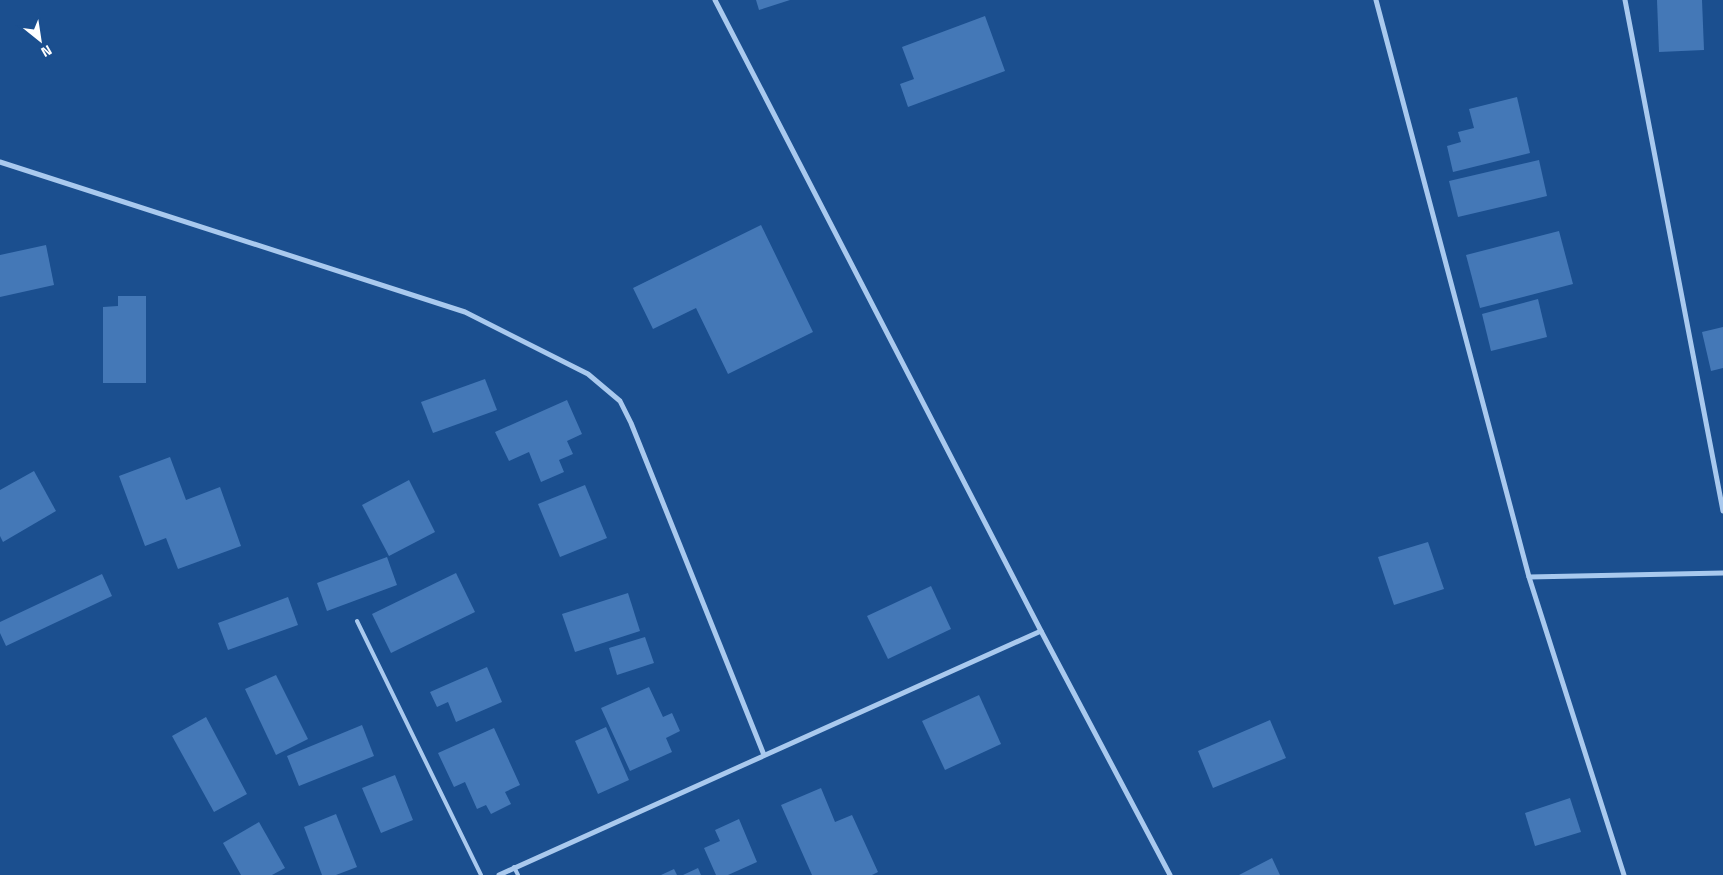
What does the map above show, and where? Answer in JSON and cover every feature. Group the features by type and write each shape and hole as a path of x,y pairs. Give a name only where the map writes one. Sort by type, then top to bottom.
{"street":[{"path":"715,0 1170,875"},
{"path":"1376,0 1529,577 1624,875"},
{"path":"1625,0 1723,511"},
{"path":"0,162 465,312 588,374 620,401 632,423 764,755"},
{"path":"1529,577 1723,573"},
{"path":"500,875 1041,630"}],"lane":[{"path":"357,620 480,875"},
{"path":"514,868 518,875"}],"building":[{"path":"756,0 790,0 759,10"},
{"path":"1657,0 1702,0 1704,50 1659,52"},
{"path":"985,16 1005,71 908,107 900,84 914,79 902,47"},
{"path":"1517,97 1530,153 1453,172 1447,146 1461,142 1458,132 1474,128 1469,109"},
{"path":"1539,160 1547,196 1458,217 1449,181"},
{"path":"761,225 813,332 728,374 696,308 653,329 633,288"},
{"path":"1559,231 1573,284 1480,308 1466,255"},
{"path":"46,245 54,285 0,297 0,255"},
{"path":"118,296 146,296 146,383 103,383 103,307 118,306"},
{"path":"1538,299 1547,337 1491,351 1482,314"},
{"path":"1723,327 1723,368 1711,371 1702,332"},
{"path":"485,379 497,410 433,433 421,402"},
{"path":"567,400 582,434 567,441 573,454 559,460 564,472 541,482 529,452 509,461 495,432"},
{"path":"170,457 186,500 220,487 241,546 178,569 166,538 145,546 119,476"},
{"path":"34,471 56,511 3,542 0,536 0,490"},
{"path":"409,480 435,532 389,556 362,505"},
{"path":"585,485 607,538 560,557 538,504"},
{"path":"1428,542 1444,589 1394,605 1378,557"},
{"path":"387,557 397,585 327,611 317,583"},
{"path":"456,573 475,612 391,653 372,614"},
{"path":"102,574 112,596 6,646 0,633 0,622"},
{"path":"931,586 951,629 888,659 867,616"},
{"path":"628,593 640,631 575,652 562,614"},
{"path":"288,597 298,625 228,650 218,623"},
{"path":"645,637 654,663 617,675 609,648"},
{"path":"487,667 502,702 456,722 448,702 437,707 430,692"},
{"path":"276,675 308,739 276,755 245,689"},
{"path":"649,687 663,717 672,713 680,731 666,738 672,752 630,771 601,708"},
{"path":"979,695 1001,744 945,770 922,721"},
{"path":"206,717 247,794 214,812 172,736"},
{"path":"1270,720 1286,758 1213,788 1198,751"},
{"path":"362,725 374,756 299,786 287,756"},
{"path":"606,727 629,780 598,794 575,741"},
{"path":"494,728 520,785 505,792 511,804 491,814 486,805 477,809 465,782 454,787 438,753"},
{"path":"395,775 413,820 381,833 362,788"},
{"path":"821,788 835,822 852,815 878,872 872,875 812,875 781,805"},
{"path":"1570,798 1581,832 1535,846 1525,813"},
{"path":"336,814 357,867 336,875 322,875 304,827"},
{"path":"739,819 757,862 728,875 716,875 704,848 720,841 715,830"},
{"path":"259,822 285,868 272,875 241,875 223,843"},
{"path":"1272,858 1280,875 1239,875"},
{"path":"698,868 701,875 683,875"},
{"path":"674,869 677,875 661,875"}]}
